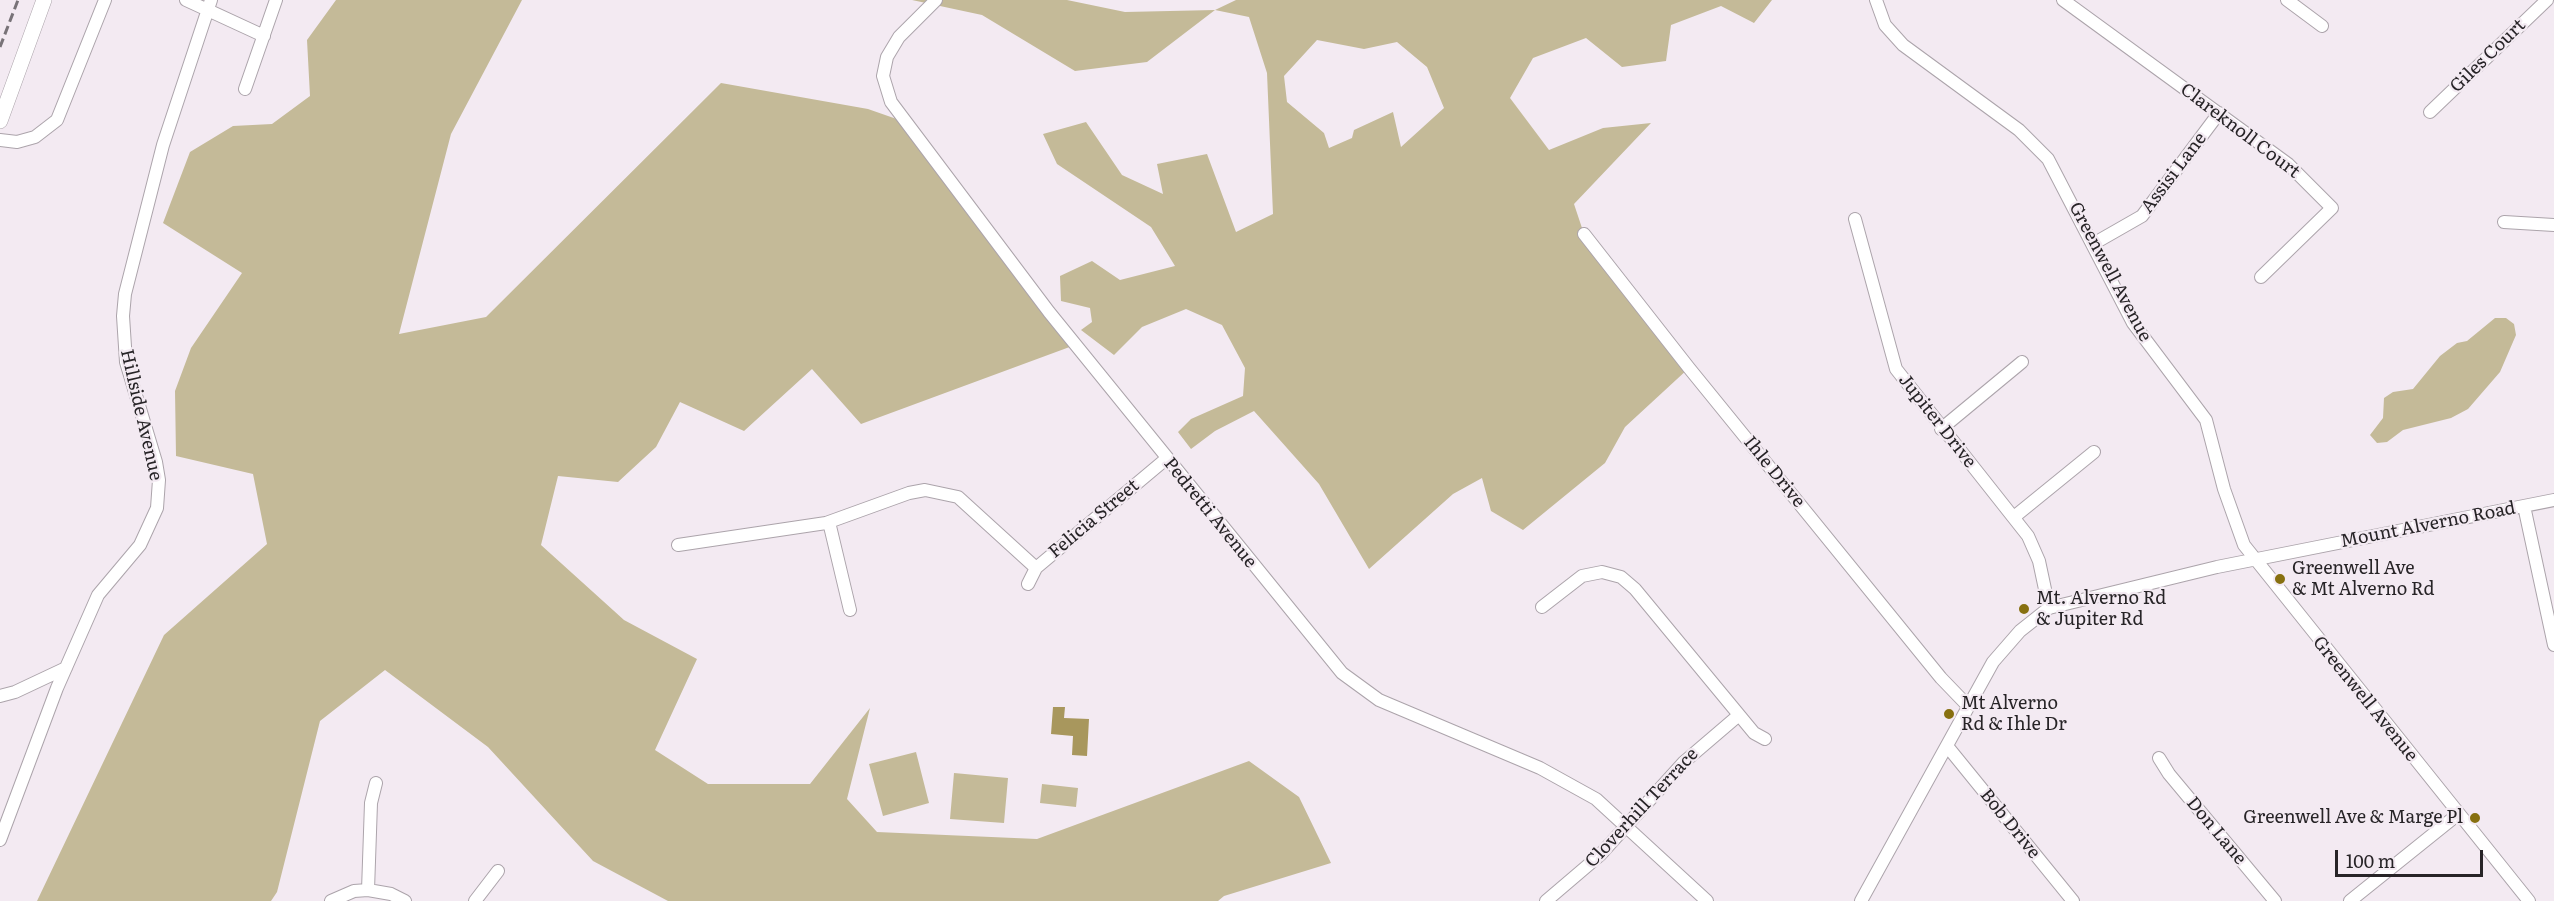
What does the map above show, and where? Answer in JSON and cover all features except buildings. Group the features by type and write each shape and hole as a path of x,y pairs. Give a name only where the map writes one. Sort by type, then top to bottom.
{"main road":[{"path":"0,121 44,0"}],"street":[{"path":"0,140 17,142 35,137 57,120 105,0"},
{"path":"186,0 209,5 264,36"},
{"path":"245,89 276,0"},
{"name":"Pedretti Avenue","path":"936,0 891,48 883,76 887,94 1049,312 1166,459 1352,683 1379,700 1565,780 1596,799 1707,901"},
{"name":"Greenwell Avenue","path":"1876,0 1885,25 1903,45 2035,143 2057,172 2133,323 2206,420 2238,533 2254,559 2457,815 2529,901"},
{"name":"Clareknoll Court","path":"2063,0 2288,164 2332,208 2261,277"},
{"path":"2287,0 2322,26"},
{"name":"Giles Court","path":"2430,112 2547,0"},
{"name":"Hillside Avenue","path":"0,840 66,668 98,595 140,545 157,508 159,480 156,462 126,362 123,316 125,294 163,145 209,5"},
{"name":"Assisi Lane","path":"2093,244 2142,216 2218,113"},
{"name":"Jupiter Drive","path":"1856,219 1890,356 1902,380 2014,517 2035,548 2049,608"},
{"path":"2504,222 2554,225"},
{"name":"Ihle Drive","path":"1584,234 1689,368 1941,678 1968,706"},
{"path":"1941,429 2022,362"},
{"path":"2014,517 2094,452"},
{"name":"Felicia Street","path":"1028,584 1036,568 1166,459"},
{"path":"678,545 829,522 909,493 925,490 958,497 1036,568"},
{"name":"Mount Alverno Road","path":"1861,901 1968,706 2007,644 2049,608 2254,559 2554,500"},
{"path":"2524,506 2554,645"},
{"path":"829,522 850,610"},
{"path":"1542,607 1582,576 1602,572 1621,578 1635,589 1754,733 1765,739"},
{"path":"0,696 15,692 66,668"},
{"name":"Cloverhill Terrace","path":"1546,901 1584,870 1684,762 1738,715"},
{"name":"Bob Drive","path":"1947,747 2073,901"},
{"name":"Don Lane","path":"2159,758 2169,774 2276,901"},
{"path":"368,890 371,802 376,783"},
{"path":"2349,901 2457,815"},
{"path":"475,901 498,871"},
{"path":"331,901 354,891 368,890 391,894 405,901"}],"shaded area":[{"path":"336,0 522,0 451,134 399,334 486,317 721,83 868,109 908,123 1075,345 861,424 812,369 744,431 680,402 656,447 618,482 558,476 541,545 624,620 697,659 655,750 708,784 810,784 870,708 847,799 877,832 1037,839 1249,761 1299,797 1331,863 1224,896 1218,901 668,901 593,861 488,747 385,670 320,721 277,892 271,901 37,901 164,635 267,544 253,474 176,456 175,391 191,348 242,273 163,223 190,152 233,126 272,124 310,96 307,40"},
{"path":"912,0 1067,0 1125,12 1215,10 1147,62 1075,71 982,15"},
{"path":"1236,0 1772,0 1754,23 1721,6 1671,25 1666,61 1622,67 1586,38 1533,58 1510,98 1549,150 1603,128 1651,123 1574,204 1584,234 1689,368 1625,427 1605,463 1523,530 1491,511 1482,478 1453,494 1369,569 1319,484 1254,411 1215,431 1191,449 1178,432 1191,419 1243,396 1245,368 1222,325 1186,309 1142,327 1114,355 1081,330 1092,322 1090,308 1061,301 1060,276 1092,261 1120,280 1175,266 1151,227 1057,164 1043,134 1086,122 1122,175 1163,194 1157,164 1207,154 1236,232 1273,214 1267,73 1249,17 1215,10","holes":["1317,40 1364,49 1397,42 1427,67 1444,108 1401,147 1393,112 1354,130 1352,138 1329,148 1324,133 1287,102 1284,76"]},
{"path":"2495,318 2506,318 2514,324 2516,335 2500,372 2468,409 2451,418 2403,430 2387,442 2377,443 2370,435 2383,418 2384,398 2393,392 2413,389 2440,356 2457,343 2467,341"},
{"path":"1053,707 1065,707 1064,718 1089,719 1087,756 1072,755 1073,736 1051,734"},
{"path":"916,752 929,803 883,816 869,764"},
{"path":"954,773 1008,778 1004,823 950,819"},
{"path":"1042,784 1078,788 1076,807 1040,803"}],"railway":[{"path":"0,47 18,0"}],"place":[{"name":"Greenwell Ave & Mt Alverno Rd","path":"2280,579"},
{"name":"Mt. Alverno Rd & Jupiter Rd","path":"2024,609"},
{"name":"Mt Alverno Rd & Ihle Dr","path":"1949,714"},
{"name":"Greenwell Ave & Marge Pl","path":"2475,818"}]}
